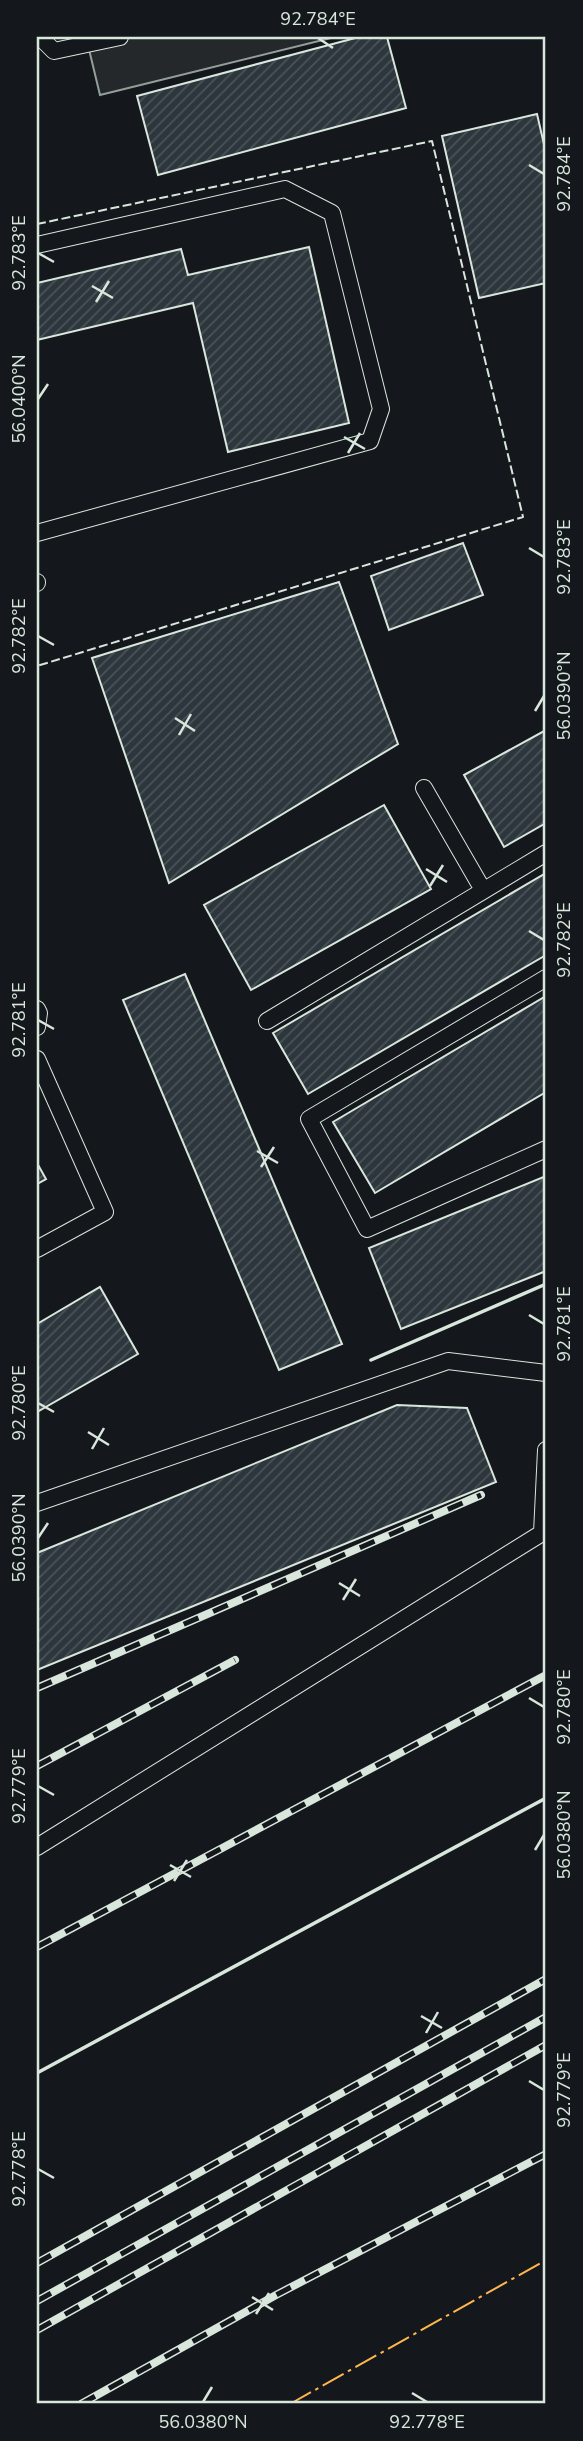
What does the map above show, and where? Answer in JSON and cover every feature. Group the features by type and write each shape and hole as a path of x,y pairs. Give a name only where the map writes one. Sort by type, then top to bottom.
{"lane":[{"path":"40,37 54,51 120,37"},
{"path":"37,245 285,189 332,213 381,409 370,441 37,533"},
{"path":"424,788 483,890"},
{"path":"267,1021 546,853"},
{"path":"546,978 309,1119 368,1229 546,1149"},
{"path":"37,1009 37,1027"},
{"path":"37,1059 105,1213 37,1249"},
{"path":"37,1503 448,1362 546,1373"},
{"path":"37,1847 542,1533 546,1450"}],"shaded area":[{"path":"86,37 335,37 100,95"}],"building":[{"path":"359,37 387,37 406,108 158,175 137,96"},
{"path":"537,114 546,153 546,283 479,298 442,136"},
{"path":"309,247 349,423 228,452 193,303 37,340 37,283 181,249 188,275"},
{"path":"463,543 483,595 389,630 371,576"},
{"path":"339,582 398,744 169,883 92,658"},
{"path":"546,730 546,823 504,847 464,775"},
{"path":"384,805 431,889 251,990 204,905"},
{"path":"546,873 546,955 308,1094 273,1033"},
{"path":"185,974 342,1344 279,1370 123,1000"},
{"path":"546,996 546,1092 375,1193 333,1122"},
{"path":"37,1163 46,1179 37,1184"},
{"path":"546,1176 546,1271 401,1329 369,1248"},
{"path":"100,1287 138,1354 37,1412 37,1324"},
{"path":"397,1405 467,1408 496,1482 37,1670 37,1553"}],"railway":[{"path":"37,1688 481,1495"},
{"path":"37,1766 235,1660"},
{"path":"37,1947 546,1675"},
{"path":"37,2263 546,1979"},
{"path":"37,2301 546,2017"},
{"path":"37,2330 546,2045"},
{"path":"81,2404 276,2295 546,2154"}],"fence":[{"path":"37,224 432,141 523,517 37,666"}],"wall":[{"path":"371,1360 546,1284"},
{"path":"37,2073 546,1798"}],"power":[{"path":"290,2404 546,2260"}]}
